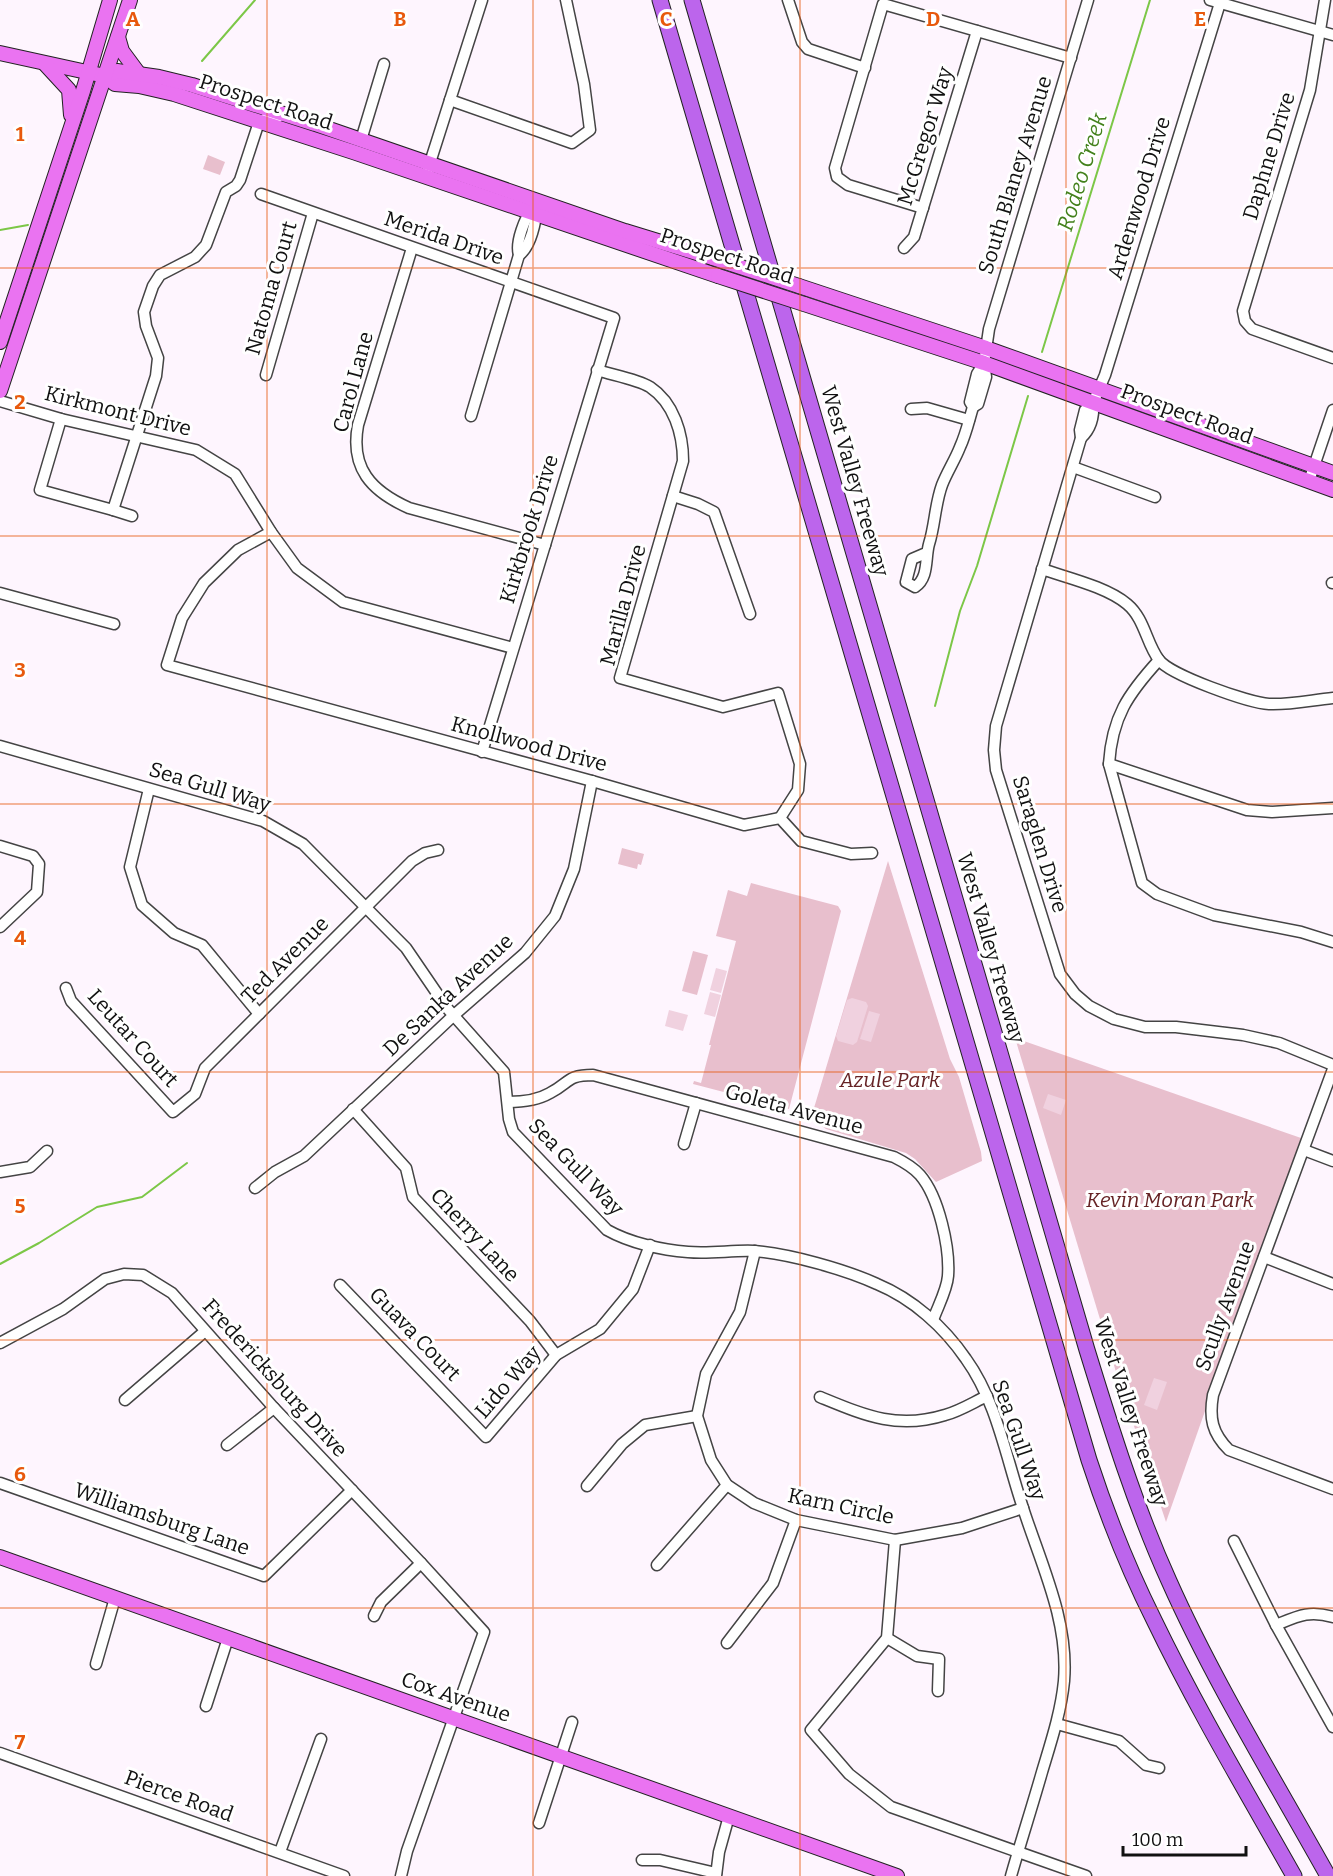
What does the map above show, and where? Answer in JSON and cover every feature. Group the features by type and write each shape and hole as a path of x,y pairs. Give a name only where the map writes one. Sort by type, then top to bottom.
{"highway":[{"path":"660,0 1075,1417 1096,1482 1128,1564 1154,1620 1183,1677 1294,1876"},
{"name":"West Valley Freeway","path":"692,0 1125,1473 1161,1562 1196,1636 1328,1876"}],"main road":[{"path":"0,342 89,74 111,0"},
{"path":"0,391 130,0"},
{"path":"118,37 122,51 139,74"},
{"name":"Prospect Road","path":"0,53 105,76 115,84 157,90 428,171 718,276 984,363 1333,490"},
{"path":"45,64 69,90 71,123"},
{"name":"Prospect Road","path":"105,76 117,70 192,85 361,140 428,171"},
{"name":"Prospect Road","path":"534,210 625,231 800,286 986,348 1333,473"},
{"name":"Cox Avenue","path":"0,1557 897,1876"}],"street":[{"path":"428,171 482,0"},
{"path":"450,100 572,143 590,130 584,84 566,0"},
{"path":"788,0 802,42 808,50 865,68"},
{"name":"South Blaney Avenue","path":"926,553 935,522 937,502 961,446 969,420 972,407 970,402 977,374 984,363 989,329 1088,0"},
{"name":"Daphne Drive","path":"1325,0 1310,90 1243,311 1245,321 1252,329 1333,358"},
{"path":"1215,1 1333,35"},
{"name":"Ardenwood Drive","path":"1093,403 1105,374 1215,1"},
{"path":"923,208 848,185 837,177 836,162 883,4 1071,58"},
{"name":"McGregor Way","path":"904,248 914,237 977,31"},
{"path":"361,140 384,64"},
{"path":"113,510 156,376 158,358 146,326 144,312 153,286 160,275 195,257 206,245 226,192 236,186 240,180 259,122 268,117 276,118 282,113"},
{"name":"Merida Drive","path":"261,194 614,318"},
{"path":"471,416 519,255 517,249 534,210"},
{"name":"Natoma Court","path":"266,375 313,213"},
{"name":"Carol Lane","path":"412,248 358,425 357,454 366,478 394,501 409,508 545,545"},
{"name":"Kirkbrook Drive","path":"482,752 614,318"},
{"name":"Marilla Drive","path":"597,370 649,386 663,398 681,432 683,460 620,678 723,707 778,693 800,764 798,790 780,818"},
{"name":"Kirkmont Drive","path":"0,401 61,419 195,450 235,474 270,532 297,568 343,602 513,648"},
{"name":"Saraglen Drive","path":"1093,403 1085,410 1080,430 1081,438 1073,467 996,726 994,750 996,770 1060,974 1075,994 1089,1006 1114,1019 1145,1027 1176,1027 1243,1035 1279,1043 1333,1067"},
{"path":"911,409 927,408 969,420"},
{"path":"1309,481 1333,410"},
{"path":"61,419 39,490 132,516"},
{"path":"1073,467 1155,497"},
{"path":"673,496 714,512 750,614"},
{"name":"Knollwood Drive","path":"270,532 238,550 204,583 182,618 166,665 592,781 744,825 780,818"},
{"path":"1042,569 1105,591 1129,605 1142,623 1159,660 1180,675 1256,703 1276,704 1333,698"},
{"path":"0,593 114,624"},
{"path":"1159,660 1136,685 1124,704 1110,744 1109,764 1142,882 1157,894 1214,915 1301,932 1333,942"},
{"name":"Sea Gull Way","path":"0,746 263,821 303,844 406,948 453,1016 504,1072 509,1119 513,1132 594,1218 616,1235 650,1245 688,1252 755,1251 839,1270 878,1284 918,1308 933,1320 967,1359 987,1396 1053,1594 1063,1636 1064,1680 1057,1724 1011,1876"},
{"path":"1109,764 1247,810 1272,812 1333,808"},
{"name":"De Sanka Avenue","path":"255,1188 275,1172 304,1156 453,1016 525,953 555,916 574,869 592,781"},
{"path":"149,789 130,867 142,904 174,933 202,945 259,1014"},
{"path":"780,818 801,841 851,854 872,853"},
{"path":"0,846 33,856 39,864 38,892 0,927"},
{"name":"Ted Avenue","path":"173,1112 195,1094 205,1068 365,907 412,861 425,853 438,850"},
{"name":"Leutar Court","path":"66,988 71,1001 173,1112"},
{"name":"Scully Avenue","path":"1333,1067 1213,1395 1210,1412 1213,1428 1219,1440 1229,1450 1333,1489"},
{"name":"Goleta Avenue","path":"508,1102 521,1102 550,1094 576,1075 592,1075 888,1155 910,1165 922,1177 931,1193 942,1224 948,1252 948,1278 933,1320"},
{"path":"684,1144 696,1103"},
{"name":"Cherry Lane","path":"353,1109 406,1168 413,1197 530,1321 555,1355"},
{"path":"0,1172 30,1167 47,1150"},
{"path":"1304,1150 1333,1161"},
{"name":"Lido Way","path":"486,1437 555,1355 600,1329 633,1289 650,1245"},
{"name":"Karn Circle","path":"755,1251 740,1312 706,1374 697,1416 711,1460 727,1485 754,1503 796,1520 895,1539 962,1528 1023,1508"},
{"path":"1264,1257 1333,1284"},
{"name":"Fredericksburg Drive","path":"0,1343 63,1309 105,1279 124,1274 143,1275 172,1293 204,1332 484,1632 453,1718"},
{"name":"Guava Court","path":"340,1285 486,1437"},
{"path":"125,1400 204,1332"},
{"path":"820,1397 868,1417 916,1422 947,1415 987,1396"},
{"path":"227,1445 274,1408"},
{"path":"587,1486 622,1444 645,1425 697,1416"},
{"name":"Williamsburg Lane","path":"0,1483 264,1576 352,1490"},
{"path":"657,1565 727,1485"},
{"path":"727,1643 773,1583 796,1520"},
{"path":"895,1539 886,1638 811,1730 849,1774 891,1807 1086,1876"},
{"path":"1234,1540 1276,1625 1333,1726"},
{"path":"374,1616 381,1602 421,1563"},
{"path":"96,1664 116,1598"},
{"path":"1276,1625 1303,1614 1333,1617"},
{"path":"206,1706 228,1638"},
{"path":"886,1638 917,1656 939,1659 938,1691"},
{"path":"401,1876 407,1851 453,1718"},
{"path":"539,1823 572,1722"},
{"path":"1057,1724 1119,1742 1146,1765 1159,1768"},
{"path":"280,1852 321,1739"},
{"name":"Pierce Road","path":"0,1753 344,1876"},
{"path":"642,1860 660,1860 716,1874 719,1852 729,1816"}],"green space":[{"path":"208,155 225,162 220,175 203,169"},
{"path":"622,848 644,854 641,865 638,864 637,869 618,864"},
{"name":"Azule Park","path":"888,861 950,1059 959,1077 981,1152 982,1161 936,1182 915,1159 906,1153 826,1129 811,1118"},
{"path":"751,883 838,906 841,911 789,1109 693,1084 694,1081 701,1083 736,941 716,936 728,890 747,896"},
{"path":"693,951 708,955 697,995 682,991"},
{"name":"Kevin Moran Park","path":"1015,1038 1301,1138 1166,1522 1116,1372"}],"shaded area":[{"path":"716,968 727,971 721,993 710,990"},
{"path":"710,992 721,995 715,1017 704,1014"},
{"path":"852,998 866,1002 868,1006 857,1042 853,1045 838,1041 836,1036 847,1000"},
{"path":"669,1010 688,1015 683,1031 665,1026"},
{"path":"869,1011 880,1014 871,1042 860,1039"},
{"path":"1048,1094 1066,1100 1061,1115 1043,1108"},
{"path":"1154,1378 1167,1382 1157,1410 1144,1405"}],"waterway":[{"path":"202,61 255,0"},
{"name":"Rodeo Creek","path":"1042,352 1150,0"},
{"path":"0,230 28,225"},
{"name":"Rodeo Creek","path":"935,706 960,611 977,566 1028,396"},
{"name":"Rodeo Creek","path":"0,1264 97,1207 142,1197 187,1163"}]}
